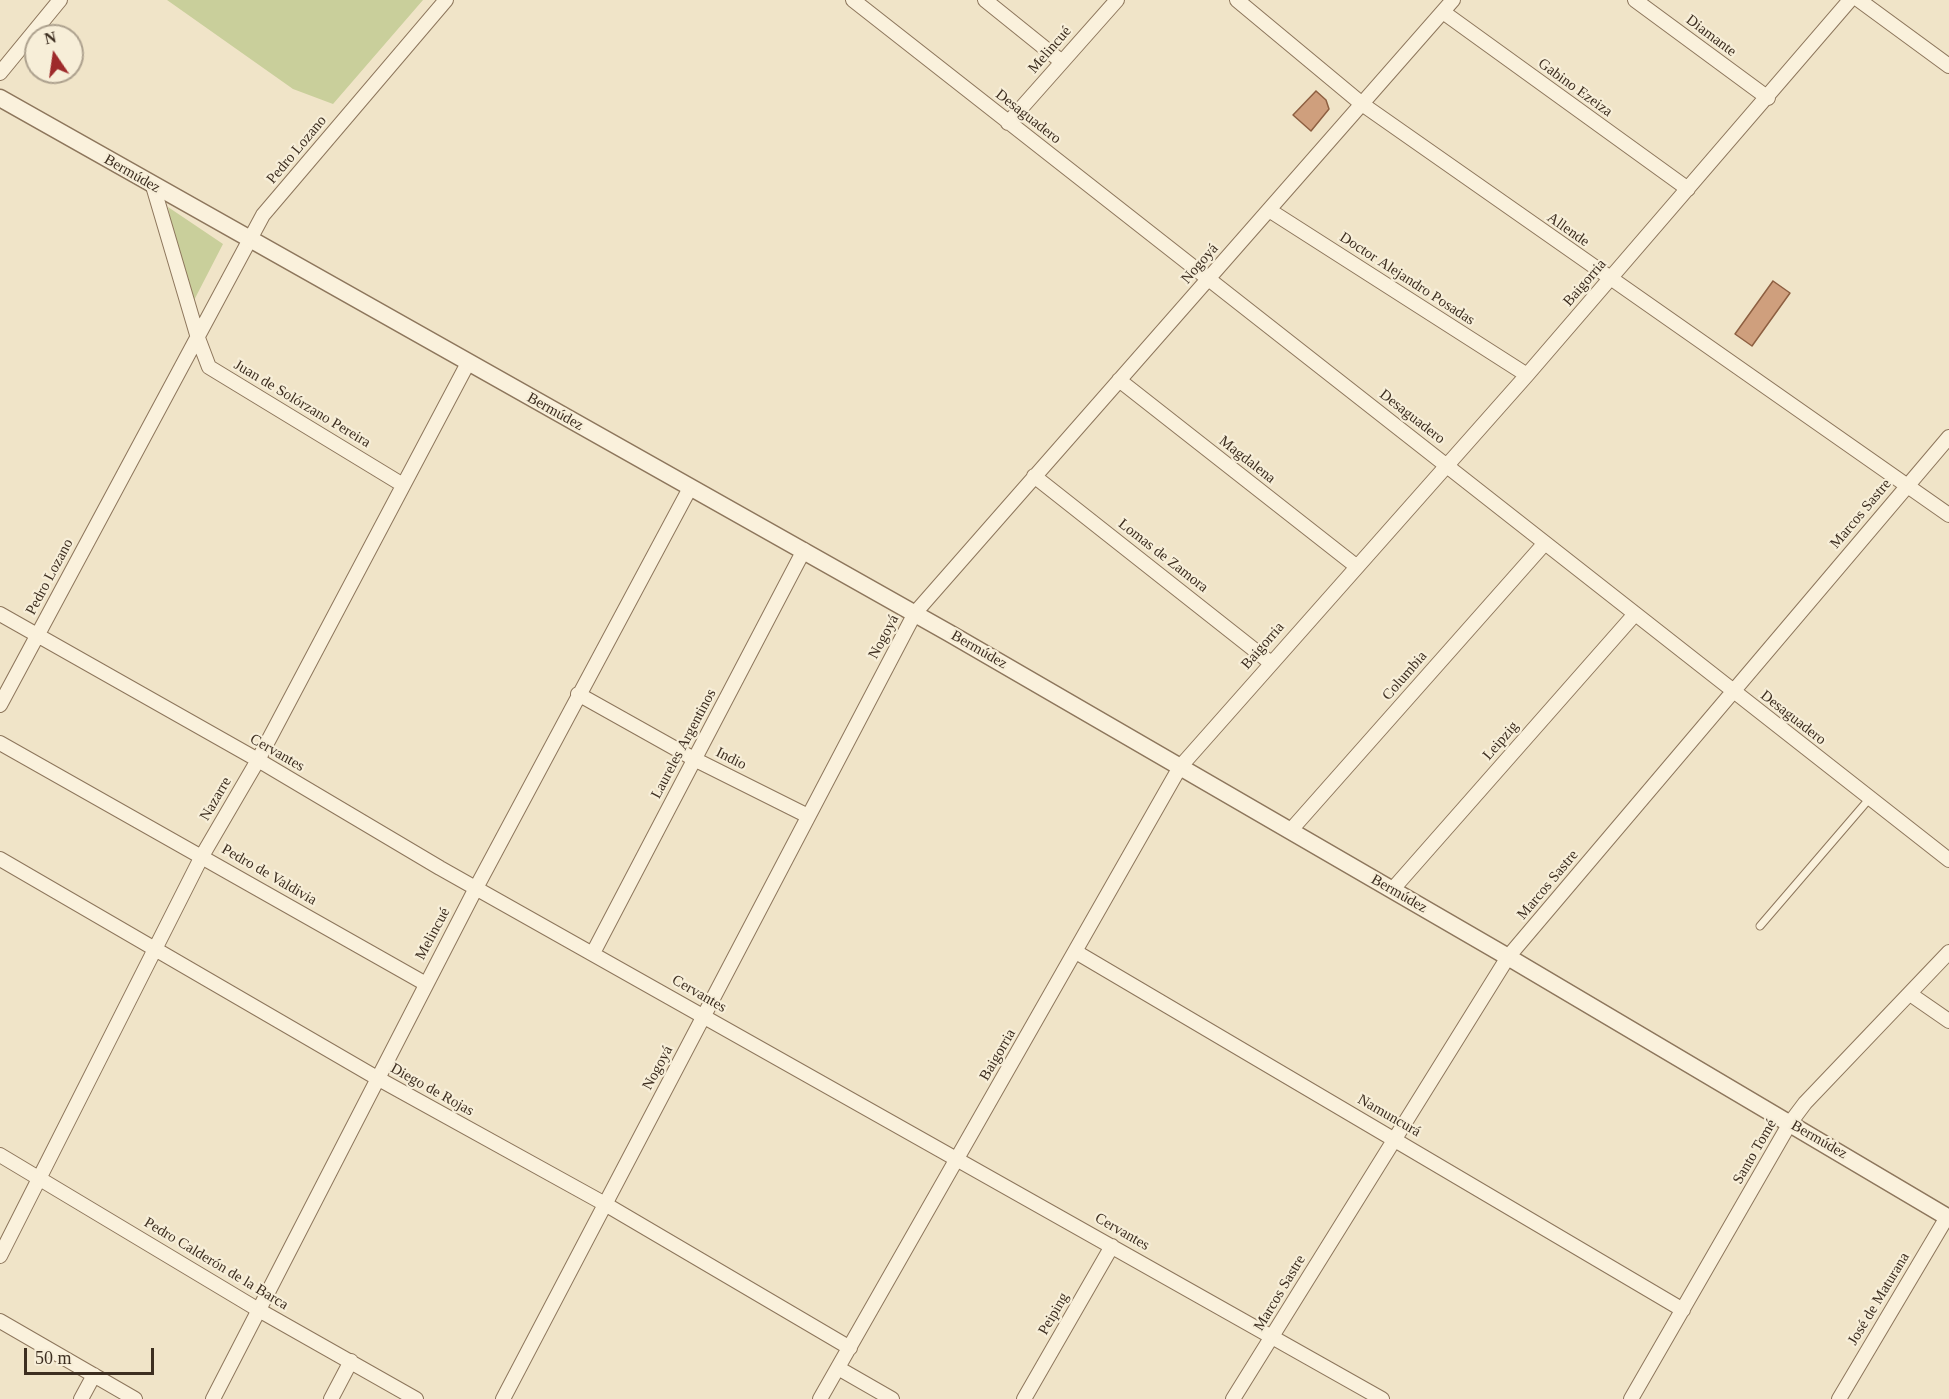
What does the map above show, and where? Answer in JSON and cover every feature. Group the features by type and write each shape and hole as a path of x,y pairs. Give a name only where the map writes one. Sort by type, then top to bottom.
{"street":[{"path":"0,73 60,0"},
{"name":"Pedro Lozano","path":"0,705 263,215 446,0"},
{"name":"Desaguadero","path":"853,0 1949,860"},
{"path":"985,0 1062,62"},
{"name":"Melincué","path":"1008,123 1117,0"},
{"name":"Allende","path":"1237,0 1362,104 1949,515"},
{"name":"Nogoyá","path":"503,1399 915,613 1453,0"},
{"name":"Diamante","path":"1635,0 1768,98"},
{"name":"Baigorria","path":"820,1399 1180,767 1527,375 1768,98 1850,0"},
{"path":"1859,0 1949,66"},
{"name":"Gabino Ezeiza","path":"1443,12 1688,189"},
{"name":"Bermúdez","path":"0,98 915,613 1508,957 1948,1217"},
{"path":"153,186 198,338"},
{"name":"Doctor Alejandro Posadas","path":"1269,210 1527,375"},
{"name":"Juan de Solórzano Pereira","path":"198,338 209,367 403,485"},
{"name":"Nazarre","path":"0,1256 202,856 258,760 468,363"},
{"name":"Magdalena","path":"1119,380 1356,566"},
{"name":"Marcos Sastre","path":"1233,1399 1393,1138 1508,957 1949,437"},
{"name":"Lomas de Zamora","path":"1034,476 1271,663"},
{"name":"Melincué","path":"213,1399 476,888 690,488"},
{"name":"Columbia","path":"1290,831 1545,543"},
{"name":"Laureles Argentinos","path":"593,953 804,550"},
{"name":"Cervantes","path":"0,614 258,760 476,888 1382,1399"},
{"name":"Leipzig","path":"1392,890 1635,614"},
{"name":"Indio","path":"578,694 694,759 808,816"},
{"name":"Pedro de Valdivia","path":"0,743 426,984"},
{"name":"Diego de Rojas","path":"0,859 157,948 377,1078 605,1204 850,1348"},
{"name":"Namuncurá","path":"1076,952 1683,1310"},
{"name":"Santo Tomé","path":"1631,1399 1790,1123 1805,1103 1949,952"},
{"path":"1910,994 1949,1020"},
{"name":"Pedro Calderón de la Barca","path":"0,1155 257,1310 416,1399"},
{"name":"José de Maturana","path":"1839,1399 1948,1217"},
{"name":"Peiping","path":"1024,1399 1112,1246"},
{"path":"0,1321 135,1399"},
{"path":"331,1399 351,1361"},
{"path":"838,1368 892,1399"},
{"path":"81,1399 94,1375"}],"lane":[{"path":"1760,926 1869,798"}],"green space":[{"path":"167,0 423,0 333,104 293,89"},
{"path":"168,207 223,244 189,310"}],"building":[{"path":"1316,91 1326,100 1329,109 1311,131 1293,115"},
{"path":"1773,281 1790,293 1752,346 1735,334"}]}
